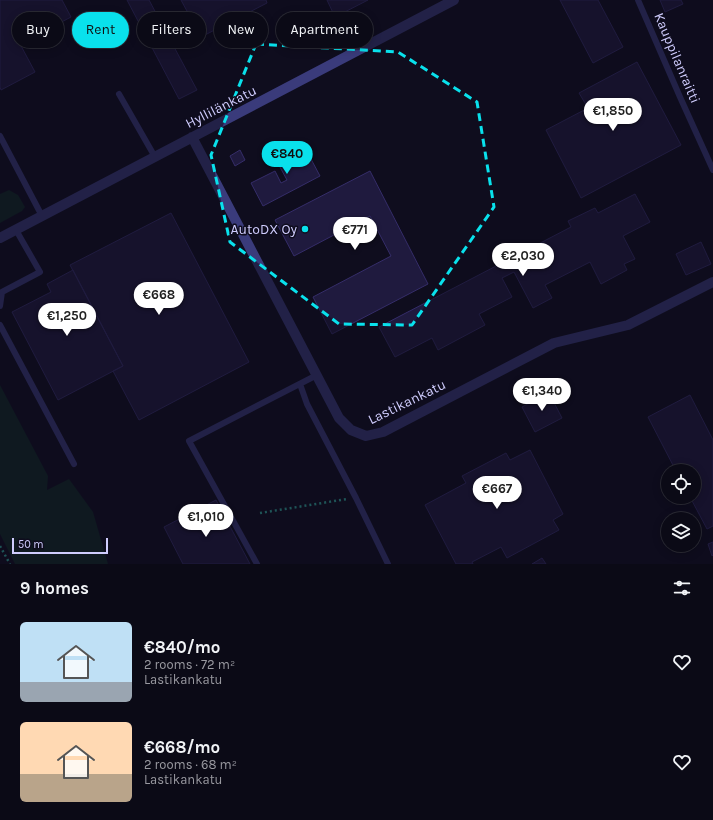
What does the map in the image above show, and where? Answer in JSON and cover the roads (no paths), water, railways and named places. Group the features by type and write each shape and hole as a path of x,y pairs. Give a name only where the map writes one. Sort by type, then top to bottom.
{"street":[{"name":"Hyllilänkatu","path":"0,238 454,0"},
{"name":"Lastikankatu","path":"192,137 339,418 352,430 366,436 383,432 554,343 628,325 713,282"}],"lane":[{"name":"Kauppilanraitti","path":"638,0 713,170"},
{"path":"119,94 155,157"},
{"path":"0,136 42,216"},
{"path":"0,306 1,290 40,272 16,230"},
{"path":"0,325 74,464"},
{"path":"257,564 189,441 317,375"},
{"path":"300,384 307,404 356,498 388,564"}],"place":[{"name":"AutoDX Oy","path":"305,229"}]}
